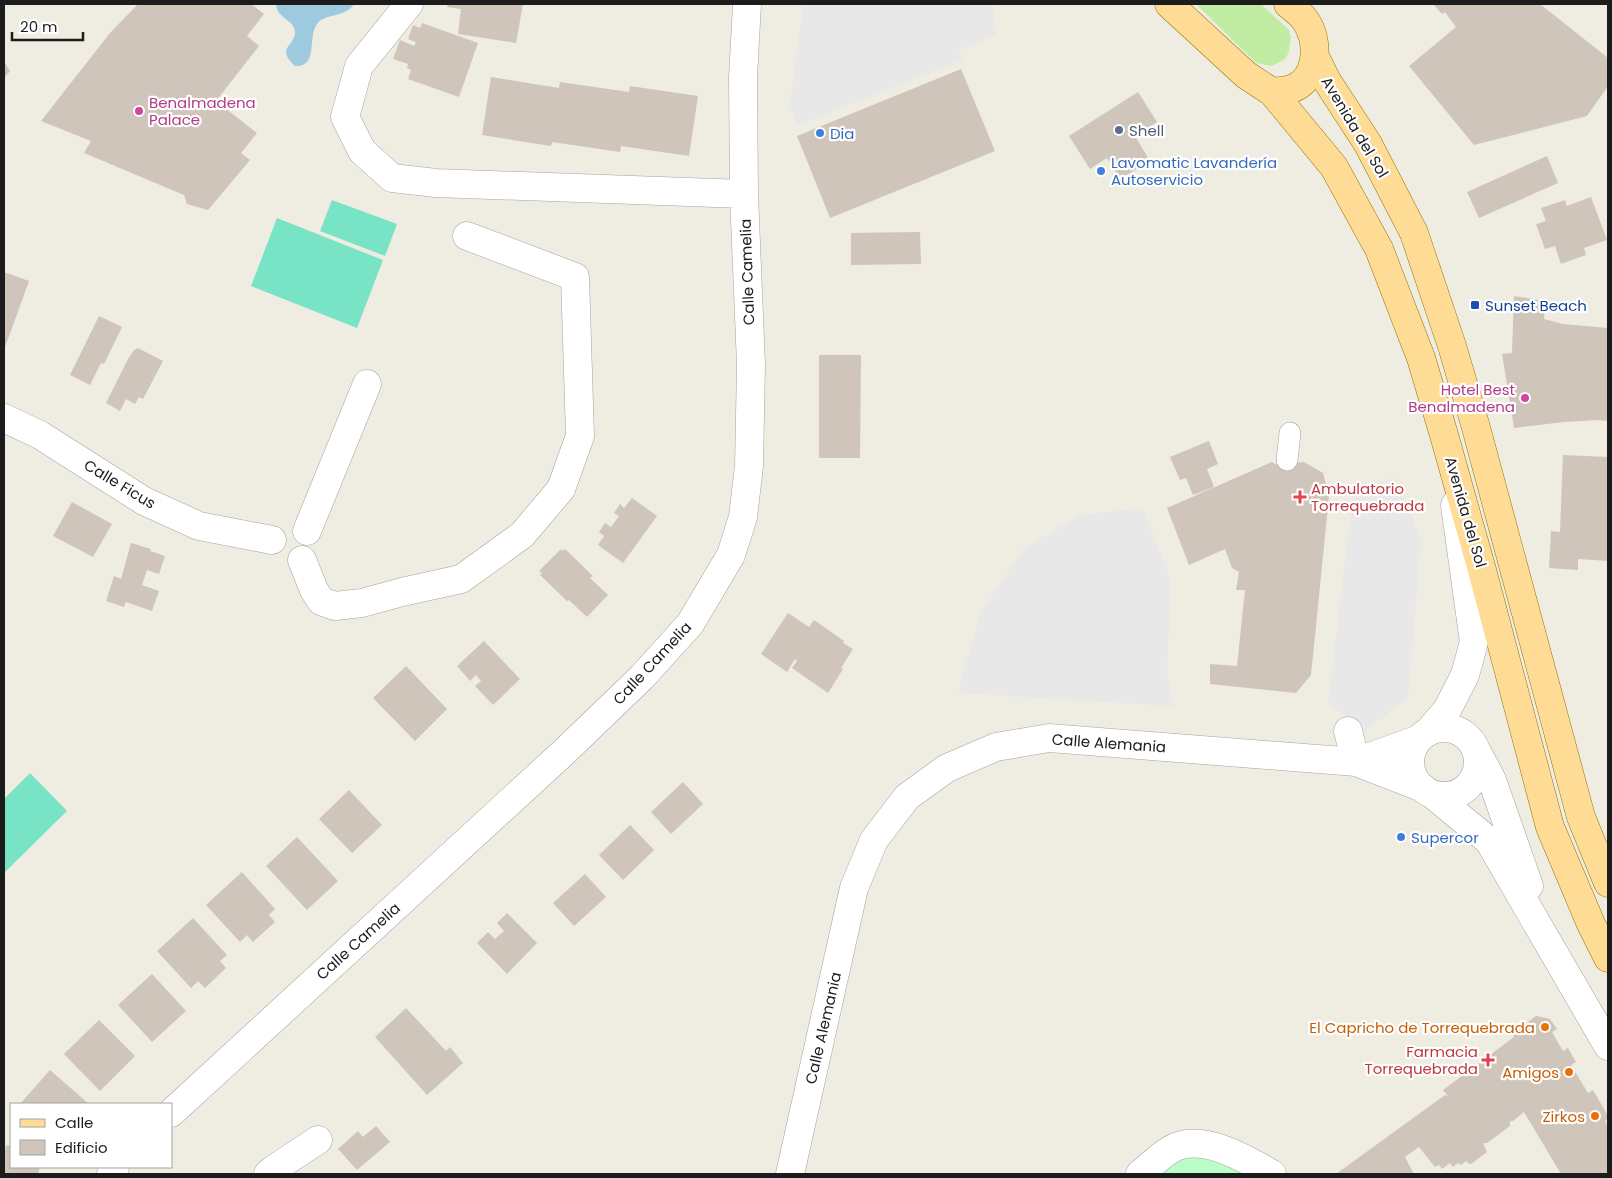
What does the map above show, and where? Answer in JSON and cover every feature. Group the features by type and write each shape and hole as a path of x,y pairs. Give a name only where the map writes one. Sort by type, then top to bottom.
{"main road":[{"name":"Avenida del Sol","path":"1169,4 1246,75 1272,92 1379,249 1421,358 1444,435 1550,827 1591,924 1608,958"},
{"path":"1272,92 1292,89 1304,81 1311,71 1315,57 1314,37 1305,19 1288,4"},
{"name":"Avenida del Sol","path":"1315,57 1327,81 1368,144 1414,233 1452,346 1475,424 1581,817 1608,883"}],"street":[{"path":"409,4 359,66 345,117 362,151 392,178 436,182 744,194"},
{"name":"Calle Camelia","path":"172,1112 564,752 642,677 690,624 731,555 743,517 749,466 751,365 744,194 743,78 747,4"},
{"path":"302,560 314,590 321,601 335,606 362,603 461,579 522,536 561,489 580,436 575,277 467,236"},
{"path":"307,531 367,384"},
{"name":"Calle Ficus","path":"4,418 40,435 144,502 198,526 272,540"},
{"path":"1286,460 1290,433"},
{"path":"1444,435 1474,642 1465,675 1447,710 1413,748 1410,759 1411,770 1416,780 1427,791 1489,841 1608,1046"},
{"path":"296,524 307,531 310,537 310,549 302,560 296,562 283,561 274,552 272,540 278,528 296,524"},
{"path":"1423,736 1439,728 1450,728 1460,732 1469,739 1475,748 1492,780 1552,951"},
{"path":"1348,731 1356,762 1443,796 1454,794 1464,789 1472,781 1477,771 1478,760 1475,748"},
{"name":"Calle Alemania","path":"790,1174 854,888 874,840 907,797 947,768 996,747 1049,738 1356,762 1423,736"},
{"path":"268,1174 318,1140"},
{"path":"1140,1174 1171,1149 1188,1143 1215,1147 1249,1160 1272,1174"}],"green space":[{"path":"1196,4 1261,4 1289,30 1291,37 1289,52 1285,59 1272,66 1256,63"},
{"path":"332,200 397,224 385,256 320,231"},
{"path":"277,218 383,260 357,328 251,286"},
{"path":"30,773 67,811 4,873 4,799"},
{"path":"1185,1157 1209,1160 1246,1174 1151,1174"}],"shaded area":[{"path":"803,4 992,4 996,35 959,50 963,60 798,125 790,105"},
{"path":"1393,478 1412,517 1421,541 1408,699 1365,730 1328,703 1353,494"},
{"path":"1143,508 1171,580 1167,672 1173,706 958,693 980,613 1024,549 1080,515"}],"water":[{"path":"276,4 354,4 346,11 325,18 317,24 314,30 310,57 302,65 295,66 289,60 286,51 294,37 294,28 279,13"}],"building":[{"name":"Benalmadena Palace","path":"138,4 251,4 264,14 247,36 259,46 216,101 257,133 241,153 250,160 208,210 187,204 184,195 84,153 91,141 41,121 110,33"},
{"path":"448,4 523,4 516,43 458,34 461,9 447,7"},
{"path":"1433,4 1540,4 1608,58 1608,86 1587,116 1474,145 1409,66 1456,27 1445,12 1442,14"},
{"path":"422,23 478,43 459,97 408,79 411,70 407,68 408,64 393,59 400,40 414,46 416,42 408,39 413,25 420,28"},
{"path":"4,61 10,71 4,78"},
{"path":"961,69 995,151 830,218 797,136"},
{"path":"491,77 559,88 560,82 629,92 630,86 698,96 689,156 621,146 620,152 552,142 551,146 482,135"},
{"path":"1138,92 1157,122 1135,136 1150,161 1120,179 1107,158 1090,169 1069,136"},
{"path":"1547,156 1558,183 1479,218 1467,192"},
{"path":"1591,197 1607,240 1584,248 1586,255 1561,264 1555,246 1545,249 1536,224 1546,221 1541,208 1565,200 1567,206"},
{"path":"920,232 921,264 851,265 851,233"},
{"path":"4,272 29,281 4,350"},
{"path":"1514,296 1545,301 1544,319 1563,324 1608,328 1608,421 1564,422 1514,428 1502,354 1512,353"},
{"path":"99,316 122,327 104,364 101,363 90,385 70,375"},
{"path":"138,348 163,361 143,399 139,397 135,404 126,399 120,411 106,403 128,359 134,350"},
{"path":"819,355 861,355 860,458 819,458"},
{"path":"1209,441 1218,464 1207,469 1214,487 1193,495 1186,478 1180,480 1170,457"},
{"path":"1563,455 1608,457 1608,561 1578,559 1578,570 1549,568 1551,531 1560,532"},
{"path":"1272,462 1277,465 1304,462 1323,473 1329,496 1311,675 1296,693 1210,684 1210,664 1237,666 1245,590 1236,590 1239,572 1232,568 1225,549 1189,565 1167,508"},
{"path":"632,498 657,516 623,563 598,545 604,536 599,532 605,523 611,527 619,516 614,513 620,504 624,508"},
{"path":"72,502 112,524 93,557 53,536"},
{"path":"131,543 151,549 150,551 165,556 159,574 147,570 142,585 159,591 152,611 126,602 124,607 106,601 114,576 121,579"},
{"path":"561,549 563,551 565,549 593,576 590,578 608,595 587,617 540,575 542,573 539,571"},
{"path":"788,613 809,627 814,620 853,649 828,693 792,668 797,661 795,659 787,672 761,654"},
{"path":"484,641 520,679 493,705 475,686 481,681 476,675 470,681 457,666"},
{"path":"406,666 447,709 415,741 373,698"},
{"path":"683,782 703,804 671,834 651,812"},
{"path":"349,790 382,825 352,853 319,819"},
{"path":"630,825 654,850 623,880 599,855"},
{"path":"297,837 338,881 307,910 266,866"},
{"path":"242,872 275,909 269,915 275,922 253,942 247,935 240,942 206,905"},
{"path":"585,874 606,897 574,926 553,903"},
{"path":"507,913 537,943 507,974 477,943 488,932 495,939 504,931 497,923"},
{"path":"193,918 227,955 220,961 226,968 205,988 198,981 191,988 157,951"},
{"path":"152,974 186,1011 152,1042 118,1005"},
{"path":"406,1008 446,1051 450,1047 463,1063 427,1095 375,1037"},
{"path":"1536,1016 1550,1019 1557,1029 1552,1032 1563,1051 1568,1048 1576,1062 1571,1065 1588,1093 1593,1090 1608,1116 1608,1119 1605,1121 1608,1127 1608,1174 1561,1174 1524,1112 1513,1121 1510,1121 1510,1126 1487,1143 1483,1143 1487,1152 1471,1164 1466,1161 1461,1165 1458,1163 1453,1167 1450,1163 1442,1169 1439,1165 1435,1167 1419,1147 1405,1157 1414,1174 1336,1174 1445,1095 1448,1096 1443,1090 1514,1037 1512,1034"},
{"path":"99,1020 135,1056 100,1091 64,1054"},
{"path":"50,1070 88,1103 21,1103"},
{"path":"376,1126 390,1142 357,1170 338,1149 358,1131 363,1137"},
{"path":"6,1145 10,1146 10,1168 40,1168 38,1174 4,1174"}],"place":[{"name":"Benalmadena Palace","path":"139,111"},
{"name":"Shell","path":"1119,130"},
{"name":"Dia","path":"820,133"},
{"name":"Lavomatic Lavandería Autoservicio","path":"1101,171"},
{"name":"Sunset Beach","path":"1475,305"},
{"name":"Hotel Best Benalmadena","path":"1525,398"},
{"name":"Ambulatorio Torrequebrada","path":"1300,497"},
{"name":"Supercor","path":"1401,837"},
{"name":"El Capricho de Torrequebrada","path":"1545,1027"},
{"name":"Farmacia Torrequebrada","path":"1488,1060"},
{"name":"Amigos","path":"1569,1072"},
{"name":"Zirkos","path":"1595,1116"}]}
